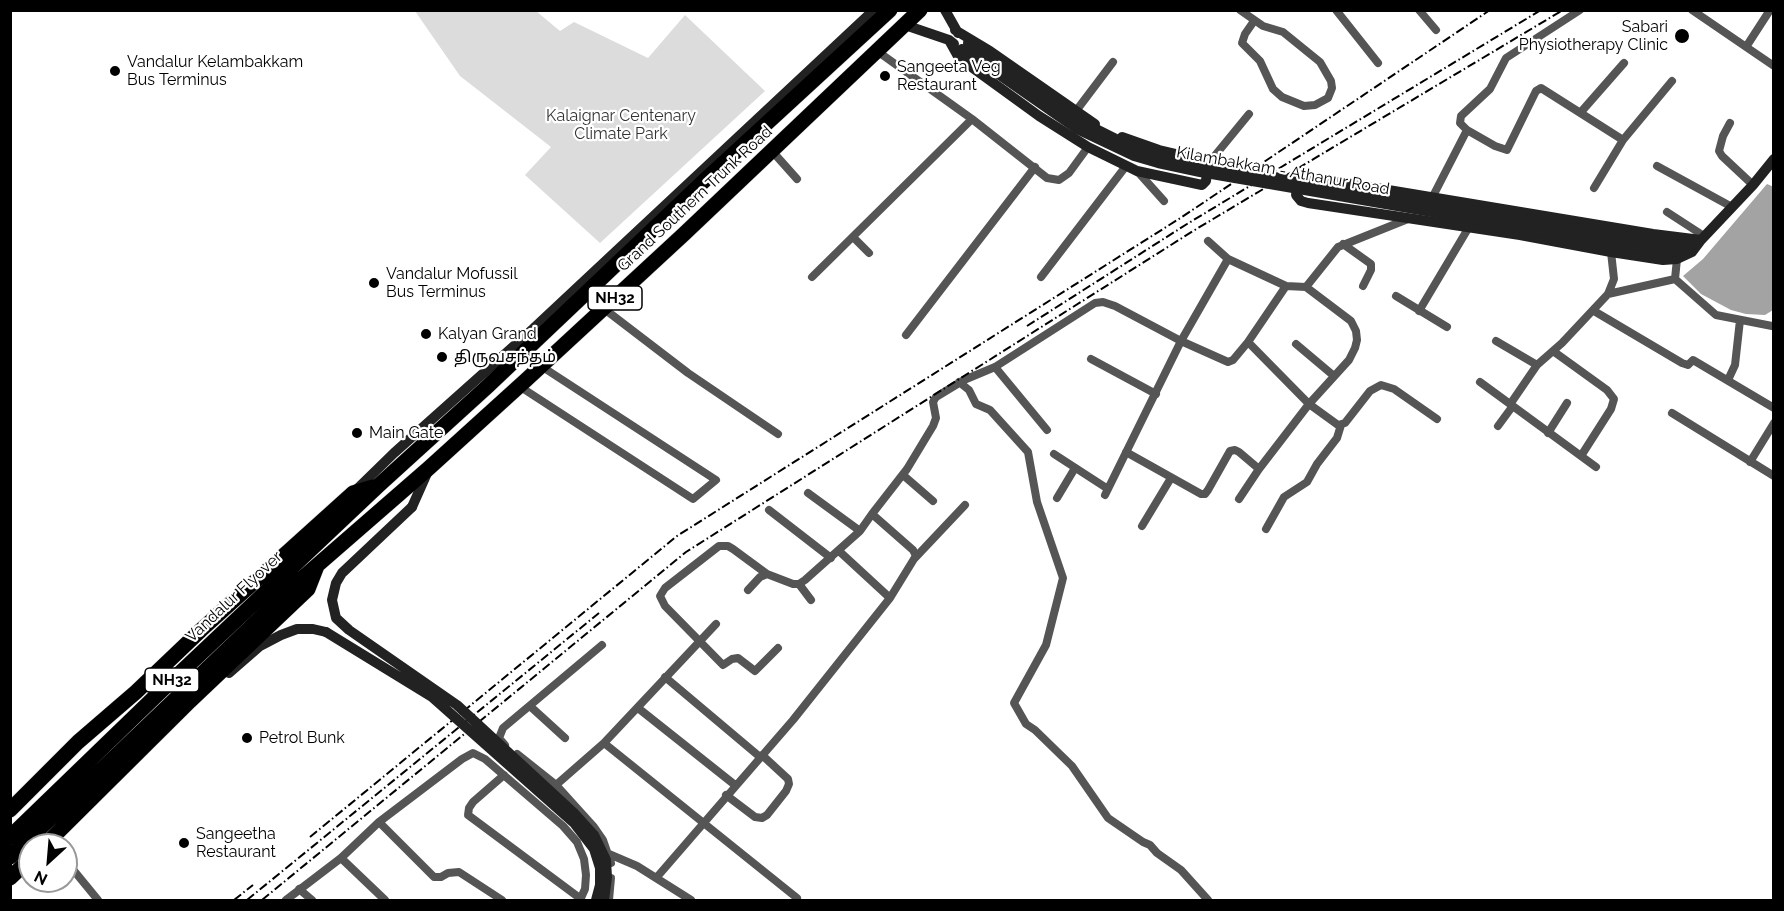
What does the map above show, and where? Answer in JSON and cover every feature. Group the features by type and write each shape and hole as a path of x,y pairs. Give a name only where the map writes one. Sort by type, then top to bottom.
{"highway":[{"name":"Grand Southern Trunk Road","path":"379,485 890,10"},
{"name":"NH32","path":"905,25 920,10"},
{"name":"Grand Southern Trunk Road","path":"318,564 429,468 638,278 905,25"},
{"path":"10,810 78,742 136,692 353,493 379,485"},
{"name":"Vandalur Flyover","path":"10,837 379,485"},
{"path":"60,833 173,719 309,589 318,564"},
{"name":"Vandalur Flyover","path":"10,856 318,564"}],"street":[{"path":"353,493 394,453 510,350 874,10"},
{"name":"Kilambakkam - Athanur Road","path":"945,10 965,46"},
{"path":"1240,10 1267,28 1276,28 1284,32 1320,62 1331,81 1332,88 1328,98 1315,105 1304,106 1282,97 1273,89 1260,61 1242,43 1254,21"},
{"path":"1336,10 1378,63"},
{"path":"1419,10 1436,30"},
{"path":"1580,10 1506,58 1490,89 1461,116 1460,123 1467,130 1507,150 1536,91 1541,88 1623,140"},
{"path":"1692,10 1705,14 1773,66"},
{"path":"1746,47 1770,10"},
{"name":"Kilambakkam - Athanur Road","path":"905,25 965,46 1077,129 1134,156 1158,164 1670,253 1702,238 1753,185 1773,159"},
{"path":"955,30 990,51 1091,122 1133,142 1202,160 1208,164"},
{"path":"949,40 959,58 1039,116 1088,147 1137,171 1202,185 1206,181 1208,164 1249,114"},
{"path":"877,51 972,119 1047,178 1059,180 1069,173 1088,147"},
{"path":"1076,111 1113,62"},
{"path":"1581,112 1624,63"},
{"path":"1594,189 1623,140 1671,81"},
{"path":"812,277 972,119"},
{"path":"1730,123 1719,151 1753,185"},
{"path":"1306,287 1338,247 1411,218 1432,199 1467,130"},
{"path":"772,151 797,179"},
{"path":"1041,277 1126,166"},
{"path":"1658,166 1732,207"},
{"path":"906,334 1035,167"},
{"path":"1137,171 1164,201"},
{"path":"1311,179 1653,234 1702,238 1692,252 1677,259 1663,260 1308,203 1301,201 1296,195 1297,189 1305,180 1311,179"},
{"path":"1667,212 1702,238"},
{"path":"1419,311 1468,227"},
{"path":"853,237 870,253"},
{"path":"1208,241 1228,259 1286,286 1306,287 1351,321 1356,331 1357,340 1349,360 1309,404 1239,499"},
{"path":"1343,244 1371,264 1371,270 1363,286"},
{"path":"1498,426 1537,365 1594,311 1608,294 1614,279 1611,252"},
{"path":"1054,454 1107,492 1181,340 1228,259"},
{"path":"1675,279 1677,259"},
{"path":"1608,294 1675,279"},
{"path":"1675,279 1716,315 1772,326"},
{"path":"778,648 755,671 738,658 723,664 660,597 665,588 719,546 728,546 767,574 789,583 799,584 860,531 903,475 933,426 936,418 933,400 944,390 959,382 995,367 1095,303 1102,302 1115,306 1228,362 1233,360 1248,342 1286,286"},
{"path":"1396,296 1447,327"},
{"path":"603,308 688,373 778,434"},
{"path":"1594,311 1682,363 1688,365 1694,360 1773,408"},
{"path":"1728,380 1735,365 1740,320"},
{"path":"1496,341 1537,365"},
{"path":"1248,342 1309,404 1333,422 1341,425"},
{"path":"1296,344 1334,376"},
{"path":"1553,351 1607,390 1614,399 1611,409 1581,456"},
{"path":"1091,359 1156,394"},
{"path":"519,386 693,499 716,480 541,366"},
{"path":"995,367 1047,430"},
{"path":"959,382 969,390 976,404 990,410 1028,452 1037,502 1063,578 1046,645 1014,703 1026,724 1072,766 1108,818 1150,845 1180,870 1208,900"},
{"path":"1480,382 1596,467"},
{"path":"1266,529 1284,497 1292,490 1302,486 1310,477 1339,436 1341,425 1370,391 1381,385 1394,389 1437,419"},
{"path":"1548,433 1567,403"},
{"path":"1672,413 1773,476"},
{"path":"1750,462 1773,423"},
{"path":"1126,452 1171,478 1205,494 1228,453 1232,450 1239,452 1259,469"},
{"path":"429,468 412,507 342,573 336,583 332,600 336,618 349,630 457,705 575,814 594,835 606,860 607,877 604,900"},
{"path":"1057,498 1075,468"},
{"path":"903,475 933,501"},
{"path":"1142,526 1171,478"},
{"path":"808,494 860,531"},
{"path":"657,877 793,720 890,598 914,559 965,505"},
{"path":"769,510 831,558"},
{"path":"872,514 914,550 916,556 914,559"},
{"path":"839,551 890,598"},
{"path":"748,590 763,575 767,574"},
{"path":"799,584 811,600"},
{"path":"556,785 604,743 716,624"},
{"path":"173,719 220,683 260,646 297,630 314,629 326,632 432,697 574,823 594,849 600,868 600,885 596,900"},
{"path":"602,645 531,707 503,728 500,735 501,742 556,785 603,840 612,869 609,900"},
{"path":"665,676 788,779 789,784 786,791 762,818 754,817 726,795"},
{"path":"531,707 565,738"},
{"path":"638,708 735,785"},
{"path":"286,900 342,858 379,822 462,759 500,735"},
{"path":"604,743 797,898"},
{"path":"473,753 478,754 504,775 563,826 577,842 584,859 586,875 581,900 468,815 473,802 504,775"},
{"path":"379,822 434,877 459,872 502,900"},
{"path":"609,854 657,877 689,900"},
{"path":"342,858 385,900"},
{"path":"78,876 98,900"},
{"path":"299,889 312,900"}],"green space":[{"name":"Kalaignar Centenary Climate Park","path":"415,11 536,11 560,31 574,22 648,58 685,15 765,91 600,243 525,175 551,147 460,76"}],"shaded area":[{"path":"1767,184 1774,187 1773,310 1765,315 1746,314 1731,310 1701,294 1683,276 1703,259"}],"railway":[{"path":"310,837 677,536 1182,217 1490,10"},
{"path":"1027,326 1187,224 1541,10"},
{"path":"262,900 686,552 1193,231 1563,10"},
{"path":"247,900 599,613"},
{"path":"234,900 253,885"}],"place":[{"name":"Sabari Physiotherapy Clinic","path":"1682,36"},
{"name":"Vandalur Kelambakkam Bus Terminus","path":"115,71"},
{"name":"Sangeeta Veg Restaurant","path":"885,76"},
{"name":"Vandalur Mofussil Bus Terminus","path":"374,283"},
{"name":"Kalyan Grand","path":"426,334"},
{"name":"திருவசந்தம்","path":"442,357"},
{"name":"Main Gate","path":"357,433"},
{"name":"Petrol Bunk","path":"247,738"},
{"name":"Sangeetha Restaurant","path":"184,843"}]}
